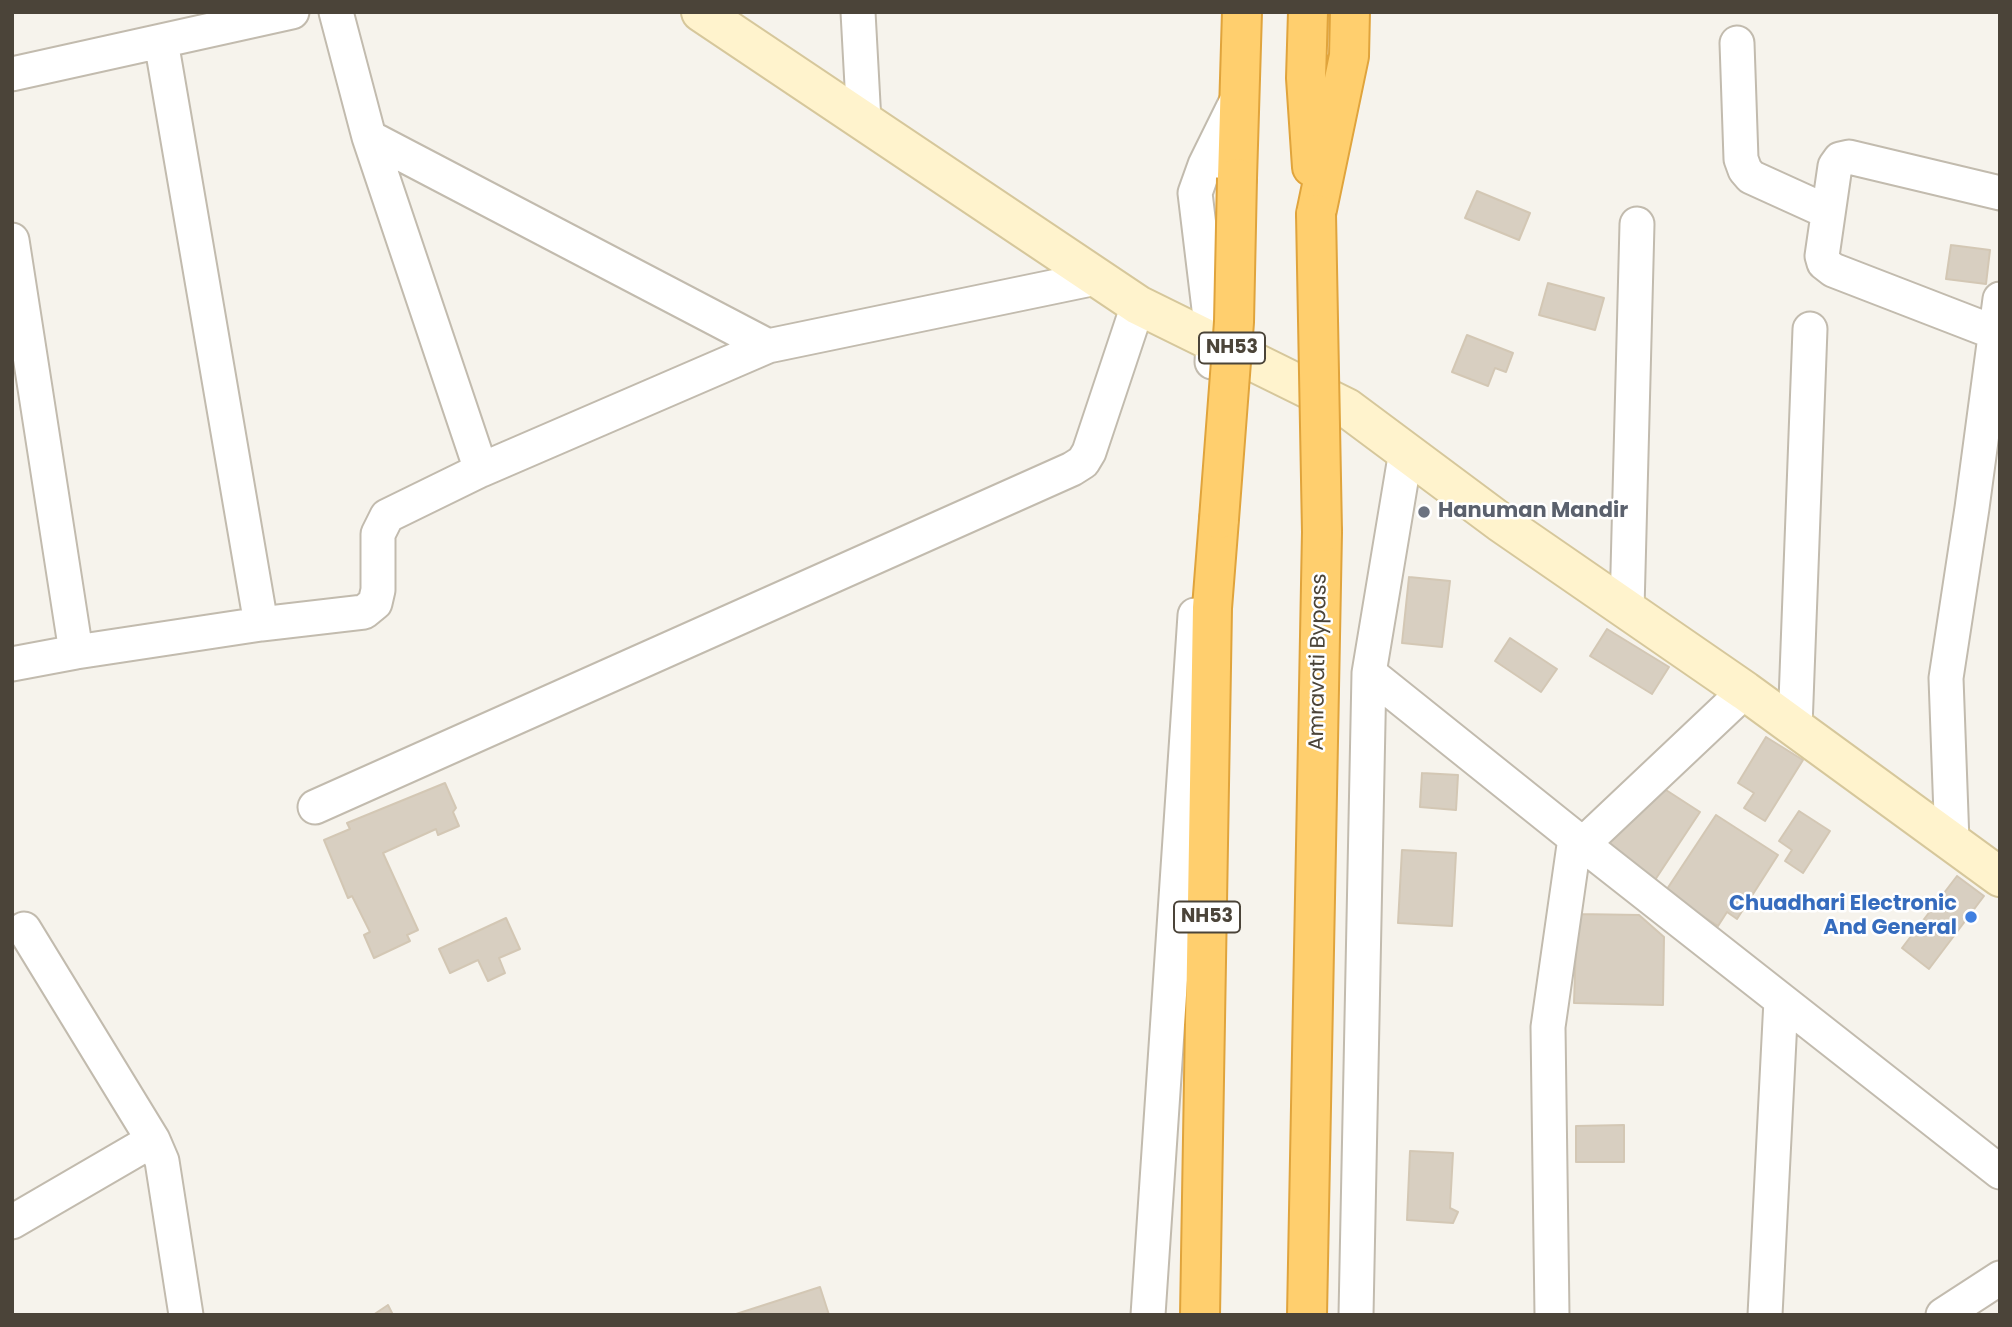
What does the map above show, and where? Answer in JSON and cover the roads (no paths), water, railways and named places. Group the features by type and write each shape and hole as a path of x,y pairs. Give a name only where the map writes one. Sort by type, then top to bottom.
{"highway":[{"name":"NH53","path":"1200,1315 1212,608 1234,322 1242,12"},
{"path":"1308,12 1306,78 1316,214"},
{"name":"Amravati Bypass","path":"1307,1315 1322,532 1316,214 1349,56 1350,12"}],"street":[{"path":"12,74 292,12"},
{"path":"336,12 369,137 481,470"},
{"path":"701,12 1138,306 1347,408 1500,522 1745,691 2000,877"},
{"path":"858,12 864,122"},
{"path":"162,41 261,624"},
{"path":"1737,43 1741,159 1745,170 1751,177 1828,212"},
{"path":"1148,1315 1213,342 1195,193 1205,165 1238,98"},
{"path":"369,137 768,346"},
{"path":"1951,842 1946,678 1998,321 1833,270 1824,263 1822,256 1835,166 1840,159 1849,157 2000,193"},
{"path":"1627,609 1637,224"},
{"path":"12,240 20,341 76,652"},
{"path":"12,664 261,624 364,612 375,603 378,590 378,534 387,516 481,470 768,346 1096,278"},
{"path":"315,807 1072,469 1083,462 1088,452 1138,306"},
{"path":"1795,727 1810,329"},
{"path":"1356,1315 1369,673 1406,452"},
{"path":"1369,673 2000,1172"},
{"path":"1552,1315 1548,1027 1579,841 1745,691"},
{"path":"24,929 153,1140 162,1161 186,1315"},
{"path":"1765,1315 1781,1000"},
{"path":"12,1222 153,1140"},
{"path":"1942,1315 2000,1278"}],"place":[{"name":"Hanuman Mandir","path":"1424,512"},
{"name":"Chuadhari Electronic And General","path":"1971,917"}]}
